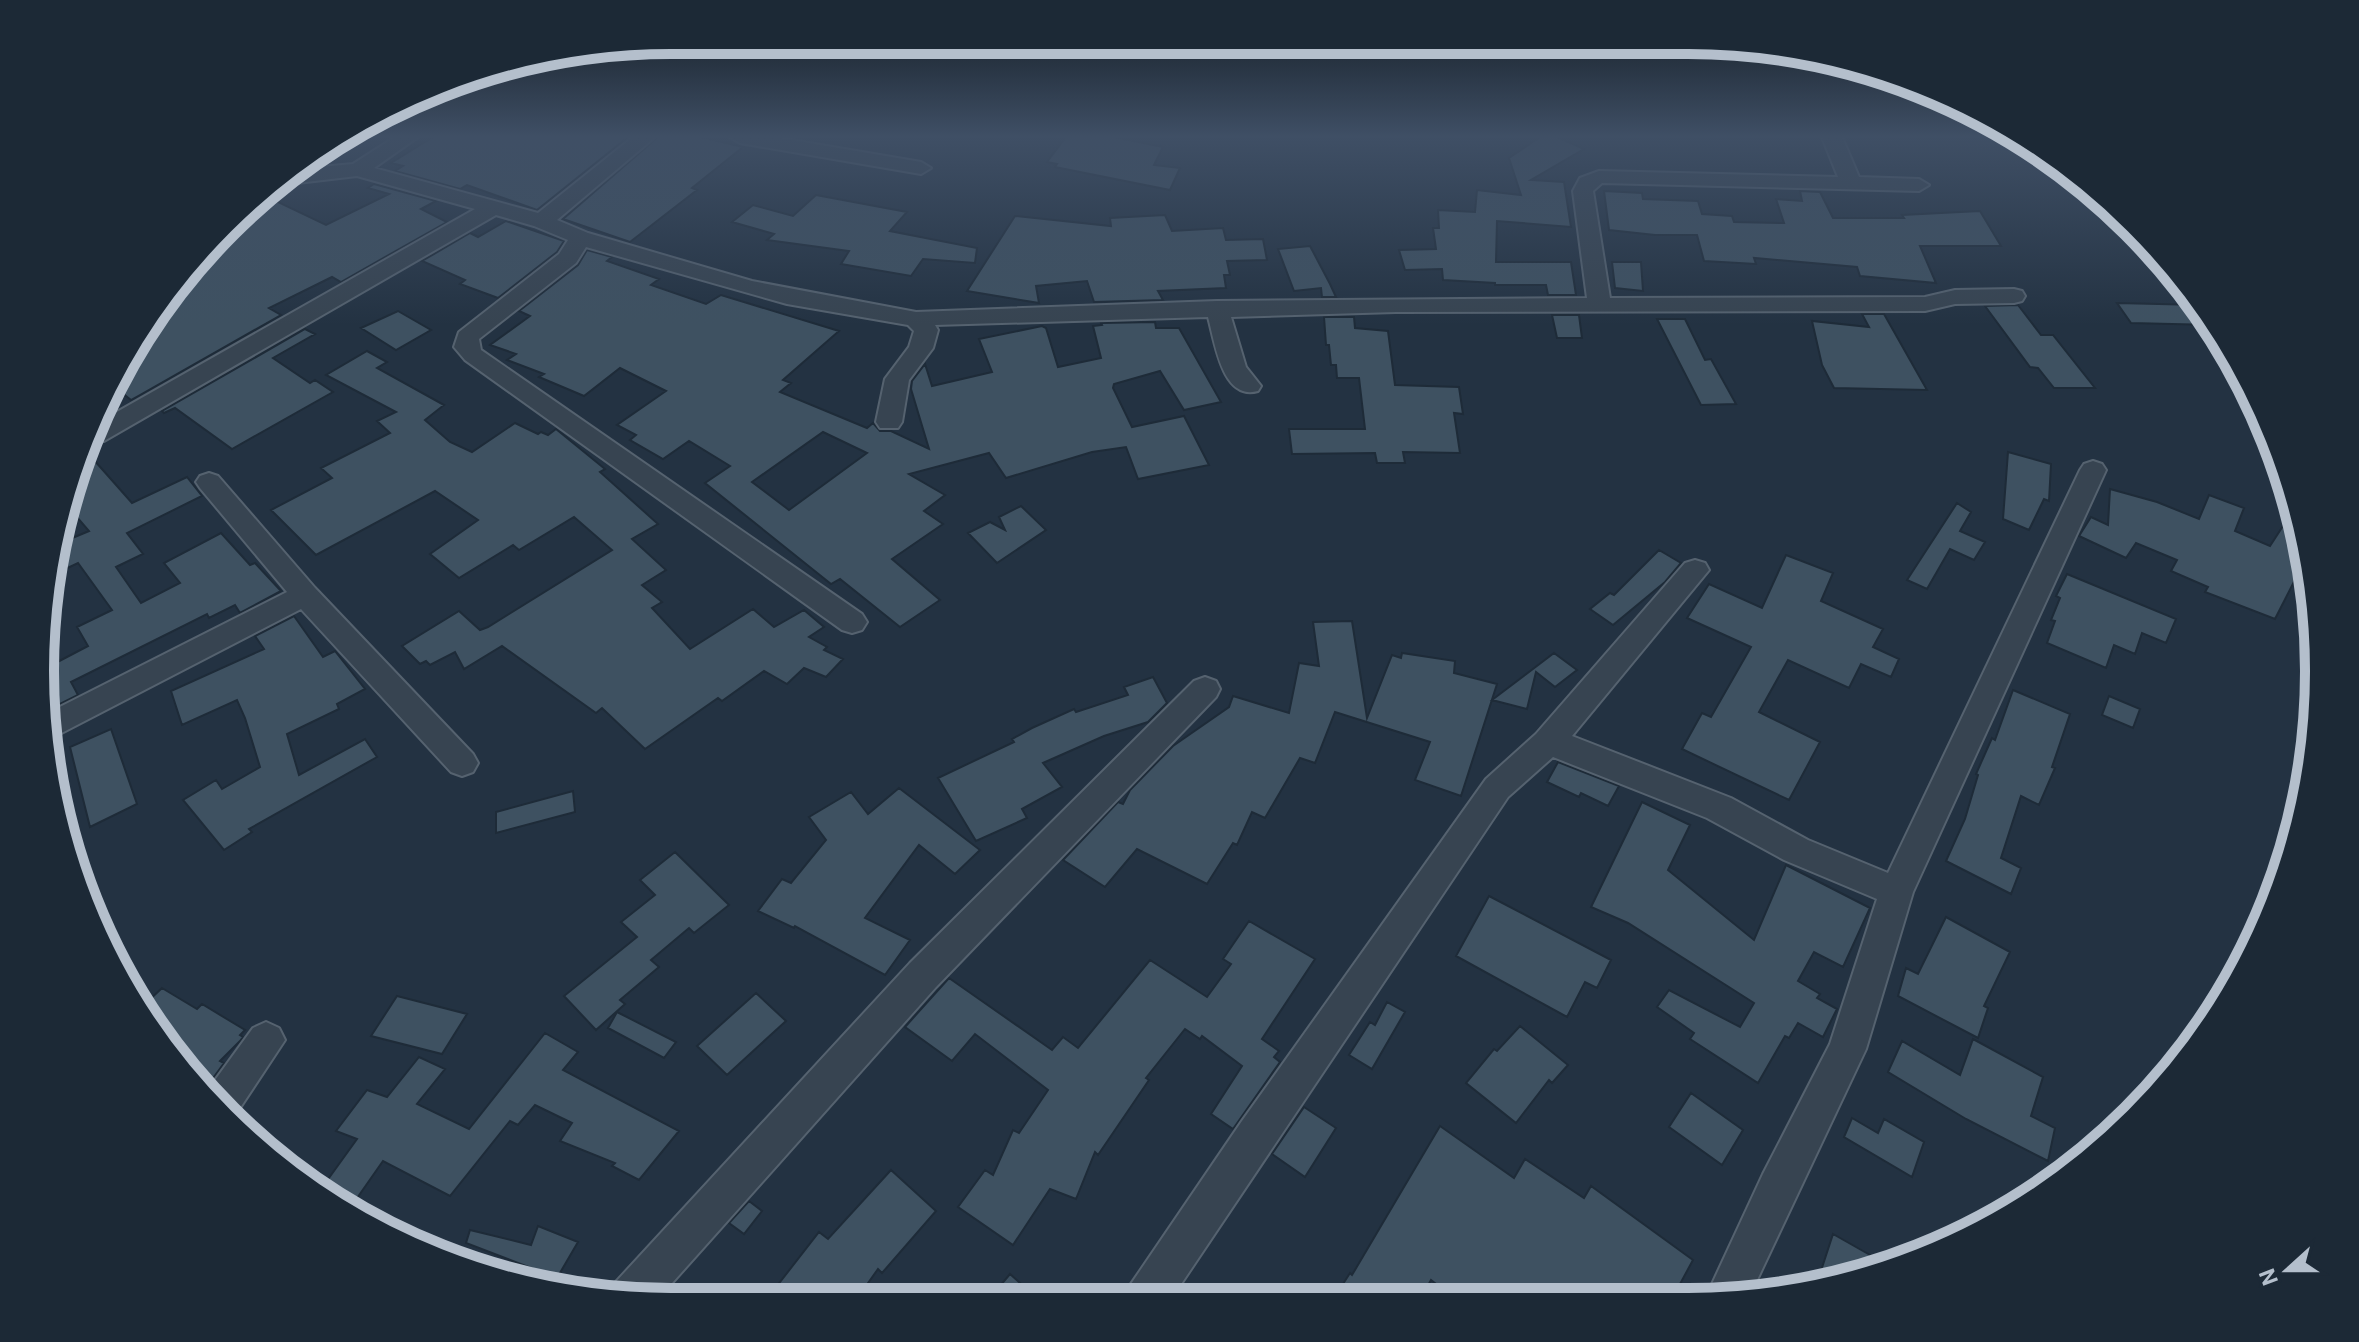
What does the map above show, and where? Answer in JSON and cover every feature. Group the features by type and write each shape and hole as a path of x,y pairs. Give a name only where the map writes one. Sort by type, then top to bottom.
{"street":[{"path":"462,200 542,221 580,238 787,297 916,319 1069,317 1217,308 1925,304 1955,297 2014,296"},
{"path":"542,221 568,200"},
{"path":"1584,200 1599,304"},
{"path":"103,431 492,208"},
{"path":"580,238 568,258 467,337 466,347 473,355 852,622"},
{"path":"1217,308 1234,369 1249,386"},
{"path":"889,422 897,379 921,348 924,339 926,330 916,319"},
{"path":"1732,1287 1847,1049 1896,892 2093,470"},
{"path":"209,482 305,595 462,763"},
{"path":"1153,1288 1264,1122 1497,788 1547,743 1695,570"},
{"path":"56,723 305,595"},
{"path":"652,1288 923,975 1205,689"},
{"path":"1547,743 1567,747 1719,808 1796,850 1896,892"},
{"path":"225,1097 266,1040"}],"building":[{"path":"274,200 326,225 378,200 436,201 421,209 447,222 341,282 332,277 269,308 281,315 131,400 121,392 158,328 182,295 207,264 264,207"},
{"path":"508,200 550,200 537,210"},
{"path":"585,200 685,200 630,242 563,219"},
{"path":"811,200 841,200 907,212 890,231 977,248 975,263 923,259 911,276 841,264 849,251 767,240 774,234 732,222 753,205 793,216"},
{"path":"1476,200 1567,200 1571,227 1497,221 1496,262 1571,262 1576,295 1548,295 1546,285 1495,285 1443,280 1442,269 1405,270 1399,250 1436,249 1433,228 1439,228 1438,210 1475,212"},
{"path":"1605,200 1698,201 1702,214 1732,216 1734,222 1784,223 1776,200 1824,200 1833,218 1904,218 1902,215 1980,211 2001,246 1920,246 1936,283 1860,276 1857,267 1754,258 1756,264 1704,261 1697,235 1609,230"},
{"path":"1165,215 1172,231 1223,228 1226,240 1263,239 1267,260 1227,261 1230,275 1224,275 1226,288 1158,291 1163,300 1094,302 1087,281 1036,286 1039,303 967,291 1015,216 1111,226 1110,218"},
{"path":"506,221 564,241 557,252 498,298 460,284 465,280 422,261 470,233 478,237"},
{"path":"1310,246 1336,297 1322,297 1321,288 1294,291 1278,249"},
{"path":"587,250 612,257 607,261 659,279 651,285 706,304 721,295 839,331 783,380 791,383 780,392 867,428 873,423 880,431 891,431 929,449 911,389 912,381 925,364 932,386 992,372 979,339 1042,326 1046,328 1058,367 1101,358 1093,326 1101,323 1155,322 1156,328 1179,328 1221,402 1184,410 1160,371 1114,384 1113,388 1132,427 1184,416 1209,465 1138,479 1126,447 1092,452 1006,478 989,453 909,474 945,495 924,511 943,524 892,559 940,600 900,627 840,579 831,584 705,483 730,466 689,441 663,459 630,440 636,435 617,425 666,391 620,368 584,396 539,377 544,374 507,360 516,354 490,345 530,316 519,311 578,265","holes":["823,432 867,453 789,510 752,482"]},
{"path":"1612,262 1641,262 1643,291 1615,288"},
{"path":"2117,303 2184,305 2199,325 2131,323"},
{"path":"2018,305 2041,335 2053,335 2095,388 2054,388 2038,368 2030,367 1985,306"},
{"path":"398,311 431,330 396,350 361,328"},
{"path":"1862,314 1884,314 1927,390 1834,388 1822,365 1812,321 1869,327"},
{"path":"1552,315 1579,315 1582,338 1557,338"},
{"path":"1324,317 1354,317 1355,328 1388,331 1395,385 1459,387 1463,414 1454,413 1460,453 1403,452 1405,463 1377,463 1375,453 1292,454 1289,429 1365,429 1359,378 1337,378 1336,365 1331,365 1329,345 1326,345"},
{"path":"1657,319 1685,319 1705,360 1711,359 1736,404 1701,405"},
{"path":"305,329 315,334 273,358 310,383 315,380 333,392 232,449 175,408 162,411"},
{"path":"367,351 387,362 377,368 444,405 425,420 450,442 472,452 515,423 538,434 548,435 556,429 605,469 600,472 658,524 632,539 666,570 642,585 662,602 652,608 690,649 753,609 774,627 804,610 824,627 809,637 827,647 824,650 843,659 826,677 804,668 787,684 764,671 722,701 718,698 645,749 602,708 596,713 502,646 464,669 455,652 430,665 426,661 420,664 402,646 459,611 480,630 488,627 612,550 574,517 519,550 513,545 459,578 430,554 478,520 435,491 316,555 271,510 332,478 321,468 390,433 377,421 396,412 326,375"},
{"path":"2008,452 2051,464 2049,501 2044,499 2029,530 2003,519"},
{"path":"94,460 132,503 187,477 202,496 127,533 143,554 116,567 141,603 180,583 164,563 221,533 250,565 255,563 281,591 240,613 235,605 209,618 207,614 71,682 78,695 55,707 54,664 88,646 77,627 112,610 78,563 63,570 69,540 89,531 74,514"},
{"path":"2110,489 2157,502 2199,519 2209,495 2244,508 2235,531 2270,546 2283,526 2288,528 2297,575 2275,619 2205,592 2208,587 2171,571 2177,560 2136,543 2126,558 2079,536 2091,517 2108,525"},
{"path":"1957,503 1971,512 1960,531 1985,542 1974,560 1950,549 1927,589 1907,580"},
{"path":"1021,506 1046,530 997,563 968,533 990,522 1005,530 999,517"},
{"path":"1659,550 1681,563 1665,582 1613,625 1590,609 1610,593 1614,595"},
{"path":"1786,555 1833,573 1821,601 1883,629 1873,647 1899,659 1891,677 1861,664 1849,688 1788,660 1759,712 1820,742 1789,800 1682,749 1702,713 1711,717 1751,647 1687,618 1709,584 1762,608"},
{"path":"2067,574 2176,619 2166,643 2142,633 2135,654 2114,645 2106,668 2047,643 2055,621 2051,620 2060,598 2056,596"},
{"path":"294,616 323,657 335,651 365,689 337,704 339,709 287,734 299,775 365,739 377,757 249,829 252,832 224,850 183,800 216,780 222,789 260,767 245,718 237,700 182,725 171,691 264,649 255,636"},
{"path":"1352,621 1367,718 1392,655 1401,658 1402,653 1455,661 1454,673 1497,684 1461,796 1415,780 1430,742 1335,712 1315,763 1300,758 1265,818 1252,812 1237,845 1233,843 1207,884 1137,849 1105,887 1063,860 1118,802 1123,804 1130,790 1173,746 1229,707 1233,696 1289,713 1299,663 1319,666 1313,622"},
{"path":"1554,653 1577,670 1555,687 1536,672 1527,709 1492,700"},
{"path":"1153,677 1167,703 1148,722 1104,736 1043,763 1062,787 1022,809 1027,818 976,841 938,778 1074,709 1076,712 1128,695 1124,687"},
{"path":"2013,690 2070,714 2052,767 2055,768 2039,805 2021,796 2001,858 2021,868 2011,894 1946,861 1965,819 1976,774 1992,738 1995,740"},
{"path":"2109,696 2140,709 2133,728 2102,715"},
{"path":"111,729 137,804 90,827 70,747"},
{"path":"1558,762 1619,786 1608,806 1547,782"},
{"path":"899,788 980,850 955,874 919,845 865,918 910,940 885,975 795,926 758,911 782,879 791,883 826,840 809,817 851,792 868,814"},
{"path":"573,791 575,812 496,833 496,812"},
{"path":"1642,802 1690,825 1668,870 1754,940 1786,865 1870,908 1843,967 1814,952 1798,981 1820,994 1817,998 1837,1009 1823,1037 1798,1023 1789,1038 1785,1036 1758,1083 1690,1039 1694,1033 1657,1007 1669,990 1740,1027 1754,1003 1628,923 1591,907"},
{"path":"675,852 729,905 694,933 689,928 651,960 659,967 620,1000 625,1004 596,1030 564,996 637,937 621,922 655,895 640,880"},
{"path":"1489,896 1611,960 1597,988 1585,982 1567,1017 1456,956"},
{"path":"1946,917 2010,952 1984,1006 1988,1008 1978,1038 1898,996 1906,968 1918,974"},
{"path":"1249,921 1315,959 1262,1039 1279,1051 1274,1057 1280,1062 1233,1129 1211,1114 1242,1066 1202,1036 1200,1039 1185,1029 1146,1078 1149,1080 1098,1155 1095,1152 1076,1199 1050,1189 1013,1245 958,1207 985,1170 993,1175 1013,1130 1019,1133 1048,1090 975,1034 952,1061 905,1027 949,978 1052,1050 1063,1037 1078,1048 1150,960 1207,997 1231,964 1223,959"},
{"path":"162,988 197,1009 202,1004 245,1030 240,1035 243,1037 240,1041 220,1061 224,1063 211,1082 182,1047 149,1000"},
{"path":"756,993 786,1021 727,1075 697,1046"},
{"path":"397,996 467,1014 442,1054 371,1036"},
{"path":"1387,1002 1405,1012 1372,1069 1349,1055 1370,1022 1375,1025"},
{"path":"617,1012 676,1042 664,1058 608,1028"},
{"path":"1520,1026 1568,1065 1552,1083 1549,1080 1516,1123 1466,1083 1494,1049 1497,1051"},
{"path":"545,1033 578,1052 563,1070 679,1131 639,1180 612,1166 615,1163 560,1141 572,1123 535,1105 518,1125 510,1121 450,1196 383,1161 355,1201 326,1182 357,1139 336,1131 367,1090 387,1097 419,1057 445,1069 417,1104 469,1129"},
{"path":"1973,1039 2043,1077 2031,1116 2055,1128 2048,1161 1966,1119 1888,1072 1902,1041 1960,1075"},
{"path":"1691,1093 1743,1130 1722,1165 1669,1127"},
{"path":"1304,1107 1336,1128 1305,1177 1272,1154"},
{"path":"1852,1118 1878,1133 1884,1119 1924,1142 1912,1177 1844,1137"},
{"path":"1440,1126 1514,1178 1525,1159 1584,1198 1591,1186 1693,1260 1678,1288 1441,1288 1431,1280 1427,1288 1340,1288 1350,1273 1352,1275"},
{"path":"891,1170 936,1211 882,1273 878,1269 865,1288 775,1288 819,1232 828,1239"},
{"path":"749,1201 762,1211 744,1234 729,1223"},
{"path":"538,1226 578,1242 557,1277 466,1243 470,1230 531,1245"},
{"path":"1833,1234 1876,1258 1848,1267 1820,1273"},
{"path":"1010,1274 1026,1288 998,1288"}]}
